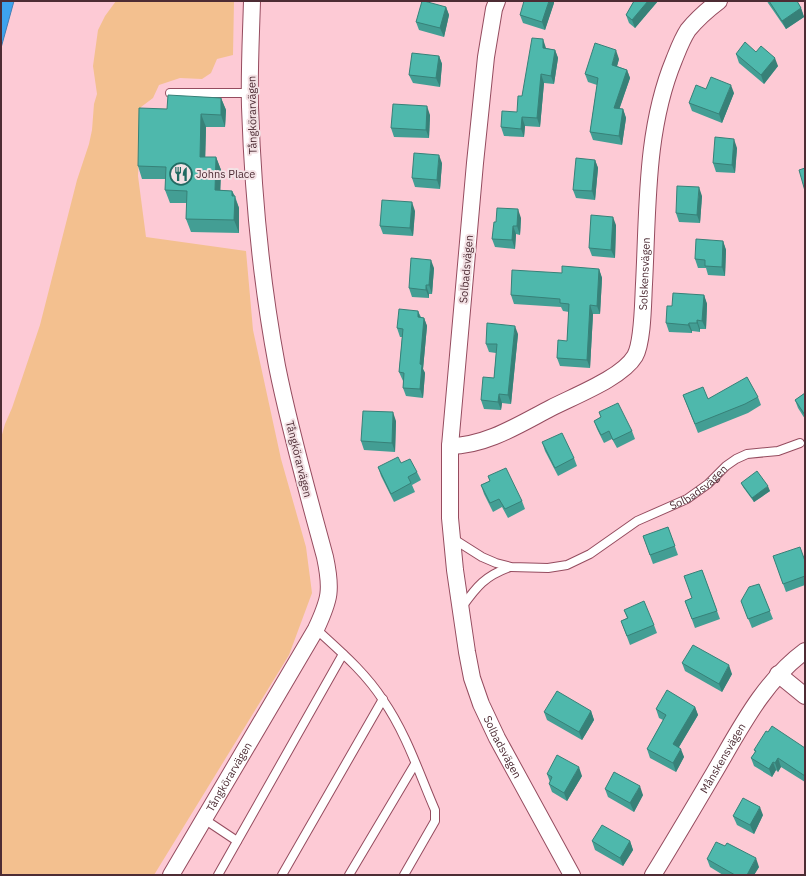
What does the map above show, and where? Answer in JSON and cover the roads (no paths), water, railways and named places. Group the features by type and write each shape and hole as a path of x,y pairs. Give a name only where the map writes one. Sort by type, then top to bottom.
{"street":[{"name":"Tångkörarvägen","path":"171,875 316,629 325,609 329,593 329,577 325,557 290,427 277,366 260,253 252,157 250,93 252,1"},
{"name":"Solbadsvägen","path":"497,1 494,9 486,57 481,102 450,446 450,518 460,609 472,678 481,704 497,738 572,875"},
{"name":"Solskensvägen","path":"450,446 465,446 496,435 524,422 613,377 629,364 636,355 640,339 643,300 650,163 661,99 668,75 679,47 687,32 696,20 719,1"},
{"name":"Månskensvägen","path":"653,875 752,708 778,674 791,661 805,651"},
{"path":"778,674 805,696"}],"lane":[{"path":"170,92 250,93"},
{"name":"Solbadsvägen","path":"460,609 475,589 499,571 510,568 548,568 567,565 579,560 637,522 687,499 708,484 726,466 736,459 747,454 778,451 800,443"},
{"name":"Solbadsvägen","path":"452,538 482,557 510,568"},
{"path":"316,629 360,669 383,699 398,723 435,810 435,821 404,875"},
{"path":"218,875 343,654"},
{"path":"282,875 383,699"},
{"path":"349,875 415,764"},
{"path":"204,819 237,841"}],"water":[{"path":"1,1 14,1 1,48"}],"place":[{"name":"Johns Place","path":"181,174"}]}
